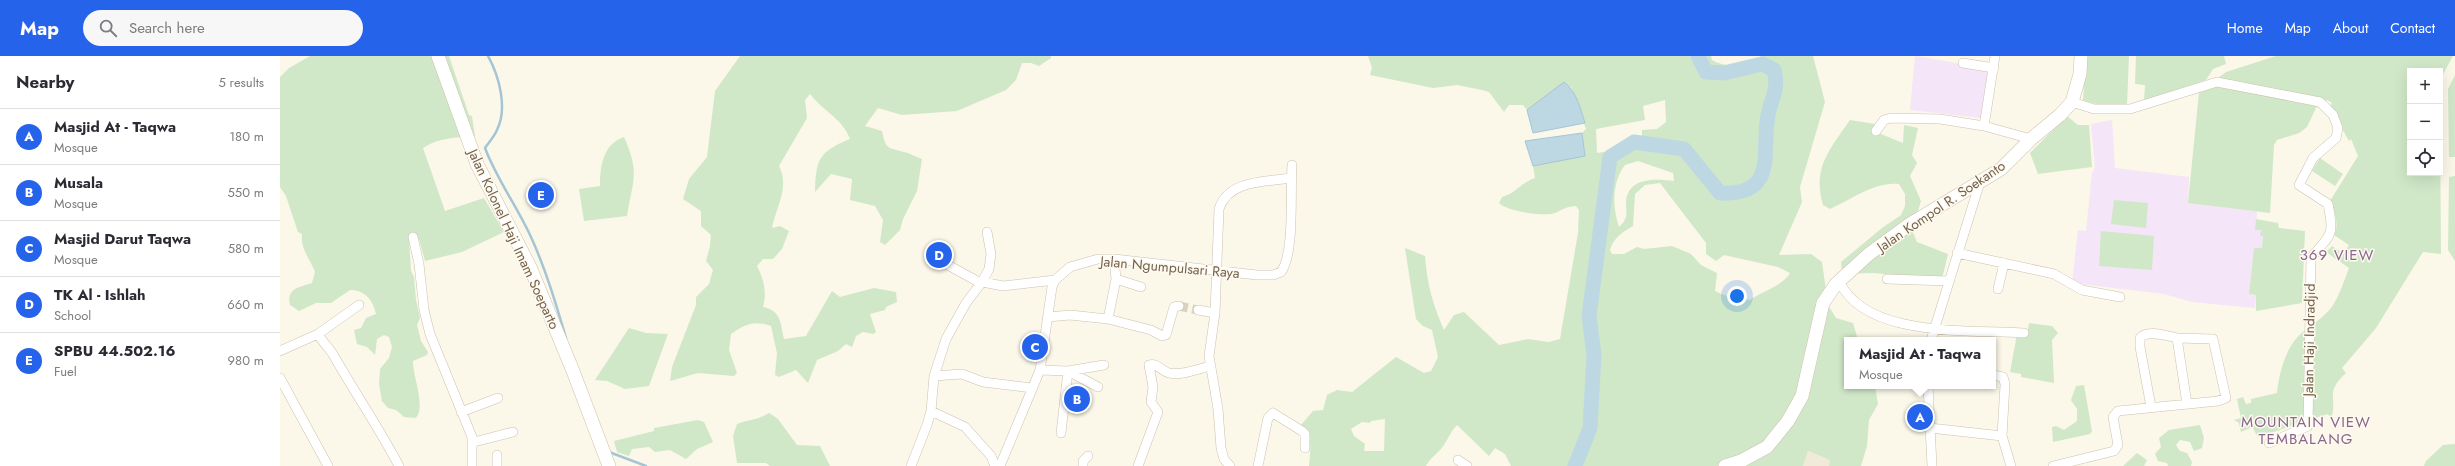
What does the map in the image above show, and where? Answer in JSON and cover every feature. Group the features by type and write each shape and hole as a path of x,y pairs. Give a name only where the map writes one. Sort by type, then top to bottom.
{"main road":[{"name":"Jalan Kolonel Haji Imam Soeparto","path":"438,56 477,164 530,267 574,371 609,466"},
{"path":"2072,102 2080,74 2081,56"},
{"name":"Jalan Kompol R. Soekanto","path":"1725,466 1741,462 1767,447 1788,421 1802,396 1823,303 1839,281 1870,254 1910,224 2001,169 2031,139 2072,102"}],"street":[{"path":"1984,126 1995,56"},
{"path":"1963,63 1994,68"},
{"name":"Jalan Haji Indradjid","path":"2072,102 2094,109 2130,109 2217,82 2320,102 2333,115 2338,128 2336,138 2313,158 2299,185 2328,204 2332,223 2328,241 2311,258 2308,426 2269,443"},
{"path":"1876,131 1881,122 1891,118 1940,119 1984,126 2031,139"},
{"name":"Jalan Ngumpulsari Raya","path":"1055,280 1070,267 1084,262 1114,260 1218,269 1257,275 1273,275 1281,272 1285,264 1288,249 1292,165"},
{"path":"1230,466 1224,459 1221,448 1218,409 1210,366 1209,344 1215,313 1218,269 1219,209 1221,202 1238,186 1291,178"},
{"path":"1932,337 1948,281 1980,182"},
{"path":"911,466 931,411 934,376 946,339 966,303 982,282 988,269 991,254 988,232"},
{"path":"413,237 430,334 474,442 472,466"},
{"path":"1957,253 2060,276 2082,290 2120,297"},
{"path":"1108,319 1116,279 1114,260"},
{"path":"1998,289 2004,263"},
{"path":"946,264 977,281 1003,286 1055,280 1040,370 1012,443 1000,466"},
{"path":"1116,279 1141,287"},
{"path":"1887,279 1948,281"},
{"path":"1839,281 1848,297 1862,307 1894,321 1935,329 2024,333"},
{"path":"280,351 318,334 359,305"},
{"path":"1048,317 1070,315 1108,319 1151,330 1162,336 1166,335 1174,307 1179,306"},
{"path":"1198,310 1215,313"},
{"path":"318,334 330,349 362,404 382,433 399,466"},
{"path":"2053,466 2114,451 2118,445 2115,413 2118,411 2152,408 2224,399 2226,392 2213,339 2177,338 2154,334 2144,334 2140,338 2152,408"},
{"path":"2177,338 2187,404"},
{"path":"1138,466 1158,412 1151,402 1153,387 1149,365 1156,365 1168,373 1176,374 1210,366"},
{"path":"1040,370 1068,371 1104,366"},
{"path":"1068,371 1098,387"},
{"path":"1061,433 1068,371"},
{"path":"934,376 962,374 983,382 1032,388"},
{"path":"1996,376 2003,378 2005,384 2002,436 2011,466"},
{"path":"280,378 328,466"},
{"path":"1928,389 1932,466"},
{"path":"461,412 498,398"},
{"path":"931,411 965,427 991,456 995,466"},
{"path":"1258,466 1268,418 1272,413 1305,434 1305,448"},
{"path":"1930,428 2002,436"},
{"path":"474,442 513,432"},
{"path":"497,455 497,466"},
{"path":"1083,466 1083,461 1088,456"},
{"path":"1458,460 1467,466"}],"shaded area":[{"path":"1915,56 1992,69 1981,118 1910,110"},
{"path":"2112,120 2115,168 2189,177 2188,203 2257,211 2256,229 2261,230 2263,236 2262,249 2254,248 2249,294 2256,295 2255,308 2192,302 2164,294 2072,283 2078,230 2086,231 2092,173 2095,167 2091,124"},
{"path":"1808,451 1831,460 1829,466 1803,466"}],"green space":[{"path":"310,56 449,56 469,115 472,116 475,136 441,140 429,144 423,148 445,211 484,198 504,232 462,252 425,261 419,239 411,236 409,239 411,271 414,277 416,300 420,318 417,325 421,341 428,352 427,355 413,361 420,407 415,418 404,417 396,410 388,408 382,401 379,384 380,369 389,358 392,347 389,337 384,335 377,339 375,355 367,347 357,344 354,330 361,328 366,318 376,314 373,304 368,297 355,290 350,290 331,303 316,303 299,311 290,305 289,299 292,292 299,287 312,283 315,272 302,244 302,234 298,232 286,196 280,187 280,77 289,68"},
{"path":"740,56 1051,56 1051,58 1039,66 1031,63 1022,63 1016,80 1006,90 957,111 902,115 878,108 865,126 882,131 888,147 922,159 917,191 903,219 900,230 885,245 880,242 883,220 875,206 850,200 852,179 831,174 815,192 818,164 821,158 832,148 850,139 847,132 838,120 810,94 805,100 807,118 779,166 782,174 783,189 772,228 780,226 789,231 782,249 773,259 763,259 757,266 764,286 765,297 763,307 774,311 779,318 784,339 806,336 832,291 840,297 874,288 896,292 897,302 886,307 885,310 870,314 876,332 873,334 863,332 856,336 852,347 846,344 838,351 817,360 808,383 796,370 779,377 775,375 777,353 771,326 760,323 745,325 731,334 729,350 737,373 734,376 698,373 670,381 672,367 696,305 696,297 709,284 713,270 706,261 711,235 701,226 701,211 683,199 689,179 707,157 715,91"},
{"path":"1368,56 1711,56 1712,60 1725,65 1738,65 1762,56 1813,56 1825,102 1800,187 1802,202 1779,255 1811,254 1822,262 1828,305 1836,318 1853,323 1857,337 1844,337 1844,389 1876,389 1878,404 1869,420 1867,446 1861,466 1829,466 1830,460 1808,451 1803,466 1511,466 1505,454 1495,448 1489,456 1457,425 1441,449 1426,466 1309,466 1309,439 1307,434 1300,426 1313,411 1323,410 1327,395 1337,390 1352,392 1396,357 1424,373 1431,371 1438,357 1432,330 1423,326 1416,319 1405,248 1425,256 1431,294 1444,330 1454,315 1464,312 1499,345 1528,339 1549,342 1560,339 1578,233 1579,210 1576,206 1555,213 1543,214 1517,211 1499,203 1502,197 1535,178 1533,166 1585,155 1582,133 1586,129 1571,87 1554,90 1527,110 1523,105 1509,105 1504,112 1489,92 1482,90 1457,85 1433,88 1370,75 1372,68","holes":["1665,100 1666,122 1657,129 1642,130 1642,137 1632,140 1605,155 1604,152 1597,153 1596,129 1645,120 1643,106","1638,161 1673,173 1674,181 1644,181 1632,187 1626,202 1626,218 1619,227 1614,203 1614,194 1618,179 1625,165","1660,183 1706,243 1706,254 1716,261 1724,255 1778,267 1790,273 1787,278 1750,300 1727,296 1715,291 1717,273 1701,265 1691,254 1672,246 1644,249 1637,247 1624,254 1612,254 1610,250 1613,242 1622,233 1633,226 1635,194 1645,185","1385,419 1384,451 1364,451 1365,444 1354,436 1351,429 1362,422 1370,423 1371,421"]},
{"path":"2086,56 2129,56 2127,104 2096,104 2083,100"},
{"path":"2136,56 2224,56 2226,64 2213,69 2206,80 2144,100 2145,85 2135,84"},
{"path":"2276,56 2453,56 2443,74 2443,68 2407,68 2407,176 2440,176 2441,254 2423,252 2376,328 2342,368 2346,373 2339,380 2333,391 2333,412 2331,420 2328,414 2258,437 2252,427 2241,432 2239,423 2234,420 2241,418 2237,399 2243,397 2246,404 2251,403 2251,399 2277,393 2284,360 2292,344 2303,332 2328,312 2341,289 2349,268 2326,252 2332,246 2344,254 2349,245 2334,235 2336,231 2335,213 2330,201 2358,156 2351,139 2349,141 2330,107 2332,103 2327,100 2317,106 2307,127 2299,133 2277,140 2274,145 2270,213 2188,203 2199,92 2226,72"},
{"path":"2455,75 2455,157 2449,157 2448,89"},
{"path":"2067,116 2078,125 2089,125 2092,167 2038,174 2030,153"},
{"path":"1850,120 1875,124 1881,134 1903,143 1904,125 1918,128 1912,155 1917,163 1910,176 1921,201 1912,230 1917,242 1948,254 1942,279 1873,273 1842,274 1841,262 1882,228 1901,215 1905,206 1905,194 1899,184 1890,184 1872,188 1830,209 1823,205 1820,192 1821,169 1830,150"},
{"path":"624,137 634,168 633,184 627,216 584,221 579,189 600,186 602,164 607,150 617,140"},
{"path":"2320,158 2343,174 2335,186 2312,171"},
{"path":"2455,176 2455,261 2448,250 2449,177"},
{"path":"2114,200 2148,203 2146,228 2111,224"},
{"path":"2256,219 2278,223 2279,228 2305,231 2302,303 2256,311 2256,295 2249,294 2254,248 2262,248 2263,236 2260,236 2261,230 2255,230"},
{"path":"2101,231 2154,236 2152,270 2099,266"},
{"path":"2029,323 2052,326 2058,333 2052,340 2054,383 2021,377 2021,374 2010,372 2017,334 2027,335"},
{"path":"629,328 646,333 668,334 649,386 625,389 607,381 595,380"},
{"path":"2084,385 2092,431 2090,434 2053,442 2052,427 2056,426 2064,430 2077,421 2077,409 2071,400 2076,386"},
{"path":"769,413 778,419 797,445 820,446 830,466 770,466 766,463 737,463 733,436 737,424"},
{"path":"698,420 704,422 713,442 697,449 686,459 670,450 655,452 649,447 632,449 629,456 617,452 614,441 654,431 654,428"},
{"path":"2200,425 2204,438 2202,448 2194,451 2190,442 2180,440 2176,445 2180,451 2187,453 2192,462 2191,466 2168,466 2167,463 2158,461 2155,454 2161,447 2159,438 2169,430"},
{"path":"2455,444 2455,466 2424,466 2426,461 2443,445"},
{"path":"2137,453 2147,460 2144,466 2123,466"}],"water":[{"path":"1564,82 1575,95 1585,123 1533,133 1527,110"},
{"path":"1582,133 1585,156 1533,166 1525,141"}],"waterway":[{"path":"488,56 499,82 502,112 497,130 485,148 495,171 536,249 566,338"},
{"path":"1575,466 1590,428 1594,355 1589,316 1610,157 1634,142 1684,149 1720,193 1739,192 1751,187 1759,179 1764,169 1766,129 1776,83 1774,70 1762,64 1724,73 1706,72 1698,56"},
{"path":"609,452 646,466"}],"tunnel":[{"path":"1179,306 1198,310"}],"place":[{"name":"SPBU 44.502.16","path":"541,195"},
{"name":"TK Al - Ishlah","path":"939,255"},
{"name":"Masjid Darut Taqwa","path":"1035,347"},
{"name":"Musala","path":"1077,399"},
{"name":"Masjid At - Taqwa","path":"1920,417"}],"district":[{"name":"369 VIEW","path":"2337,255"},
{"name":"MOUNTAIN VIEW TEMBALANG","path":"2306,430"}]}
